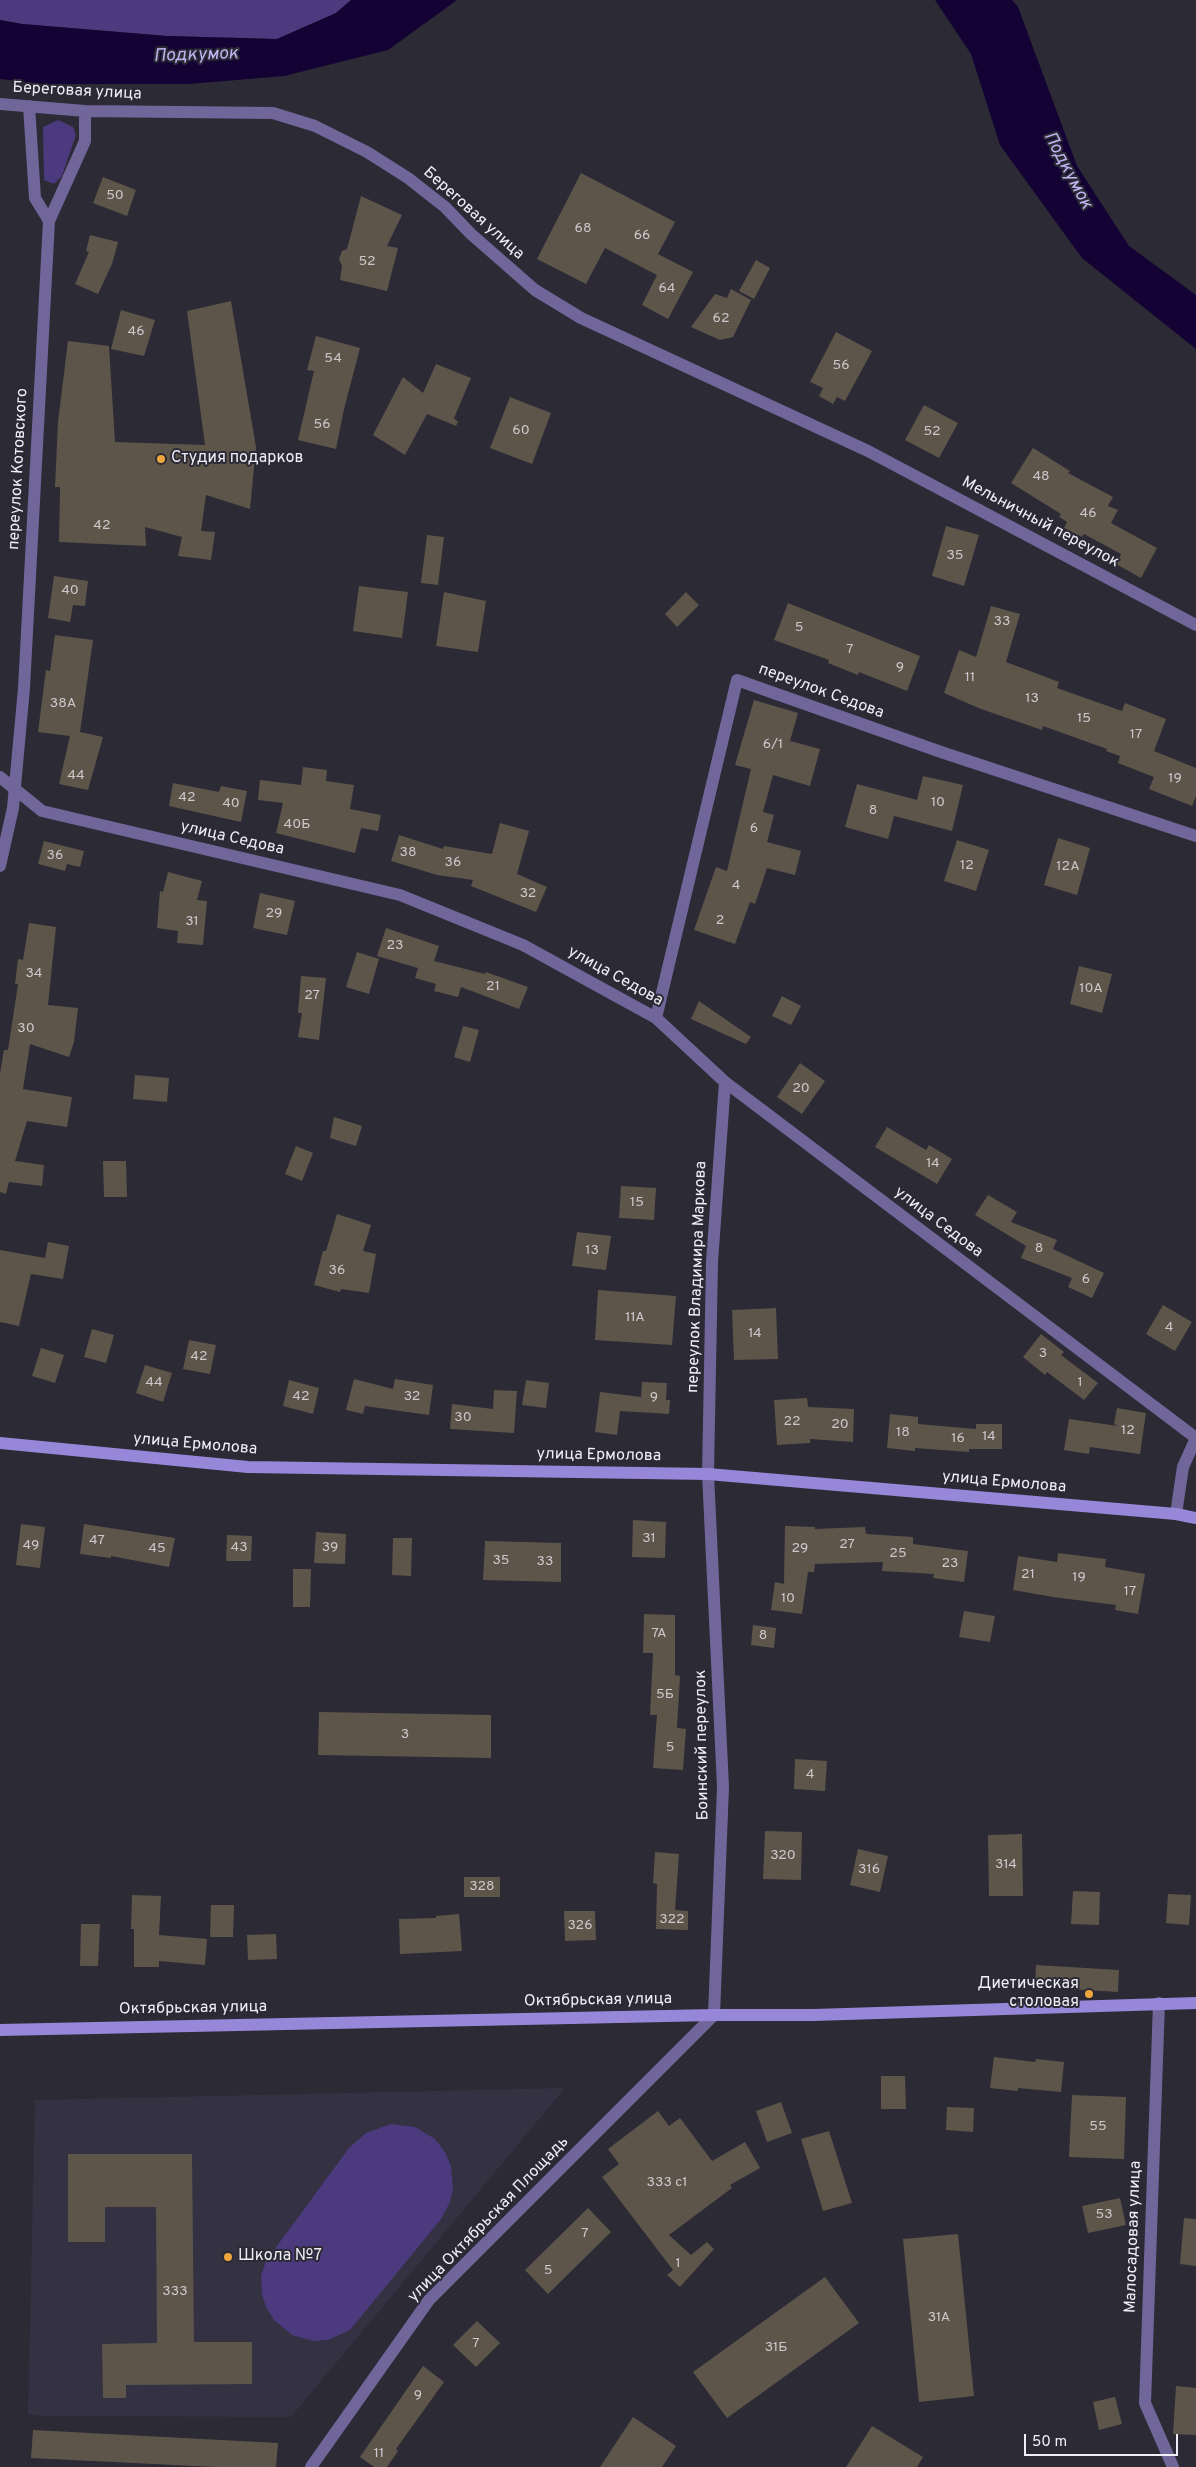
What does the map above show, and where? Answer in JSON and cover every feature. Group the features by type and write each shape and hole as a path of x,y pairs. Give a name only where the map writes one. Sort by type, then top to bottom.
{"street":[{"name":"Береговая улица","path":"0,104 85,111 274,113 315,126 367,152 408,178 445,207 484,246 535,290 581,318 868,451"},
{"path":"29,106 34,198 49,221"},
{"name":"переулок Котовского","path":"0,866 13,808 24,688 49,221 85,141 85,111"},
{"name":"Мельничный переулок","path":"868,451 1196,625"},
{"name":"переулок Седова","path":"656,1018 737,680 941,752 1196,836"},
{"name":"улица Седова","path":"0,777 14,786 42,811 400,895 523,945 656,1018 725,1082 1196,1438 1183,1467 1176,1514"},
{"name":"переулок Владимира Маркова","path":"708,1474 712,1262 725,1082"},
{"name":"улица Ермолова","path":"0,1443 248,1467 708,1474 1176,1514 1196,1518"},
{"name":"Боинский переулок","path":"708,1474 723,1787 714,2015"},
{"name":"Малосадовая улица","path":"1159,2003 1145,2403 1173,2467"},
{"name":"Октябрьская улица","path":"0,2030 714,2015 814,2015 1196,2003"},
{"name":"улица Октябрьская Площадь","path":"310,2467 429,2300 714,2015"}],"shaded area":[{"path":"0,0 351,0 336,13 277,39 167,36 22,24 0,20"},
{"path":"58,120 73,127 76,135 62,176 54,184 44,180 43,127"},
{"name":"Школа №7","path":"565,2088 291,2417 39,2416 28,2414 35,2100"},
{"path":"391,2124 415,2127 435,2139 445,2152 451,2166 453,2189 450,2202 441,2219 350,2330 328,2340 313,2341 292,2335 274,2320 266,2307 262,2294 261,2276 266,2261 349,2148 366,2133"}],"water":[{"name":"Подкумок","path":"351,0 457,0 388,50 284,76 189,84 43,84 0,79 0,20 22,24 167,36 277,39 336,13"},
{"name":"Подкумок","path":"935,0 1012,0 1018,7 1077,166 1129,246 1196,295 1196,349 1082,258 1000,145 971,54"}],"building":[{"path":"581,173 675,222 658,254 693,272 668,319 642,305 657,275 605,248 586,284 537,259"},
{"path":"103,177 136,190 127,216 93,203"},
{"path":"361,196 402,215 387,246 398,248 387,291 340,280 342,266 339,259 342,251 347,249"},
{"path":"90,235 118,242 112,264 98,294 75,284 89,252 86,251"},
{"path":"756,260 770,268 754,299 739,291"},
{"path":"731,289 751,300 733,337 720,340 691,327 715,294 727,298"},
{"path":"231,301 256,447 250,509 206,495 201,531 215,532 211,560 178,556 182,537 145,527 146,546 59,542 60,487 55,487 58,422 68,341 109,346 115,442 205,445 187,311"},
{"path":"121,310 155,320 144,356 111,349"},
{"path":"836,332 872,351 845,401 837,397 833,404 819,396 823,388 810,382"},
{"path":"316,336 360,348 336,449 298,440 314,371 307,370"},
{"path":"436,364 471,378 454,418 458,422 456,426 427,414 405,455 373,435 403,377 423,393"},
{"path":"510,397 551,413 532,464 490,448"},
{"path":"924,405 958,423 939,458 905,440"},
{"path":"1033,448 1070,471 1068,473 1113,497 1108,506 1118,510 1111,523 1157,548 1141,578 1116,564 1121,554 1084,534 1082,537 1064,528 1067,522 1059,517 1061,514 1011,483"},
{"path":"946,526 979,535 964,586 932,576"},
{"path":"427,535 444,537 438,585 421,583"},
{"path":"54,576 88,581 85,606 73,605 70,622 48,618"},
{"path":"359,586 408,592 402,638 353,631"},
{"path":"444,592 486,601 478,652 436,646"},
{"path":"686,592 699,605 677,627 665,614"},
{"path":"788,603 920,656 907,691 859,672 858,675 828,663 829,660 774,640"},
{"path":"991,606 1020,614 1006,662 1059,682 1057,688 1122,711 1125,703 1166,719 1154,751 1196,768 1196,796 1192,806 1149,789 1154,777 1118,763 1120,756 1106,751 1107,749 1043,726 1042,730 981,709 944,693 959,650 976,657"},
{"path":"55,635 93,640 80,732 103,737 88,790 59,784 70,736 38,732 46,670 50,671"},
{"path":"754,700 798,713 790,741 820,749 810,786 773,775 763,812 774,815 767,842 801,851 795,875 767,868 755,904 750,902 735,944 694,930 716,867 727,871 751,769 735,765"},
{"path":"303,767 327,770 326,781 354,785 350,809 381,815 378,831 361,828 355,853 276,833 283,803 258,800 260,780 301,785"},
{"path":"923,776 963,785 952,831 894,816 888,839 845,827 857,784 917,800"},
{"path":"173,783 219,792 221,786 247,791 241,822 169,806"},
{"path":"500,823 529,831 517,874 547,887 536,912 471,886 473,880 437,875 391,861 399,835 443,849 444,846 492,854"},
{"path":"1058,838 1090,848 1077,895 1044,885"},
{"path":"957,840 989,850 976,891 944,881"},
{"path":"44,841 84,851 80,867 67,864 65,871 38,864"},
{"path":"168,872 202,881 197,900 207,901 203,945 177,943 178,931 157,928 160,891 163,892"},
{"path":"260,893 295,901 287,935 253,928"},
{"path":"29,923 56,927 48,1005 78,1008 74,1042 69,1057 30,1044 23,1089 72,1097 67,1127 27,1121 15,1161 44,1165 42,1186 9,1182 6,1194 0,1192 0,1073 4,1050 8,1050 18,984 15,984 18,959 23,960"},
{"path":"386,928 439,946 434,961 485,974 486,972 528,987 519,1009 461,987 458,997 434,991 436,984 415,978 418,968 377,956"},
{"path":"357,952 379,959 369,994 346,987"},
{"path":"1079,966 1112,974 1102,1013 1070,1004"},
{"path":"301,976 326,978 319,1040 298,1037 302,1013 298,1013"},
{"path":"782,996 801,1006 791,1025 772,1016"},
{"path":"699,1001 751,1037 746,1044 691,1019"},
{"path":"463,1026 479,1030 470,1062 454,1057"},
{"path":"800,1063 825,1081 802,1114 777,1097"},
{"path":"135,1075 169,1078 167,1102 133,1099"},
{"path":"334,1117 362,1126 356,1146 330,1138"},
{"path":"887,1127 926,1150 929,1145 952,1159 937,1184 875,1147"},
{"path":"296,1146 313,1153 302,1181 285,1174"},
{"path":"103,1161 126,1161 127,1197 104,1197"},
{"path":"621,1186 656,1188 654,1220 619,1218"},
{"path":"988,1195 1017,1212 1011,1222 1057,1240 1053,1249 1104,1273 1092,1298 1068,1287 1072,1278 1021,1258 1026,1246 975,1215"},
{"path":"337,1214 371,1225 363,1251 376,1254 369,1293 341,1289 340,1292 314,1285 323,1251 326,1251"},
{"path":"577,1232 611,1236 606,1270 572,1266"},
{"path":"48,1242 69,1246 63,1279 31,1274 19,1326 0,1322 0,1250 45,1258"},
{"path":"598,1290 676,1296 672,1345 595,1340"},
{"path":"1163,1305 1192,1322 1175,1351 1146,1334"},
{"path":"776,1308 778,1359 734,1360 732,1310"},
{"path":"92,1329 114,1335 106,1363 84,1357"},
{"path":"1041,1334 1064,1352 1061,1355 1098,1383 1084,1400 1047,1372 1045,1375 1023,1357"},
{"path":"189,1340 216,1345 210,1374 183,1369"},
{"path":"41,1348 64,1355 55,1383 32,1376"},
{"path":"145,1365 172,1373 163,1402 136,1393"},
{"path":"354,1379 393,1389 395,1379 433,1385 429,1415 365,1406 363,1414 346,1410"},
{"path":"289,1380 319,1388 313,1414 283,1406"},
{"path":"526,1380 549,1383 546,1408 522,1405"},
{"path":"642,1382 667,1383 666,1400 670,1400 669,1414 620,1411 617,1435 595,1432 600,1392 641,1397"},
{"path":"494,1390 517,1391 514,1433 450,1429 452,1404 493,1409"},
{"path":"807,1398 808,1407 854,1409 853,1442 810,1439 810,1443 777,1445 774,1400"},
{"path":"1117,1408 1146,1413 1140,1454 1090,1447 1089,1454 1064,1450 1069,1419 1118,1426 1114,1424"},
{"path":"890,1414 918,1417 918,1424 976,1429 976,1424 1002,1424 1002,1449 969,1449 969,1452 915,1448 915,1451 887,1448"},
{"path":"633,1520 666,1522 665,1558 632,1557"},
{"path":"21,1524 45,1527 40,1568 16,1565"},
{"path":"84,1524 175,1538 169,1567 111,1556 111,1558 80,1554"},
{"path":"785,1526 815,1527 815,1529 865,1527 866,1534 913,1537 913,1544 968,1551 964,1582 933,1578 934,1574 882,1571 883,1562 815,1564 814,1572 808,1572 802,1614 771,1610 775,1582 784,1584"},
{"path":"316,1532 346,1534 345,1564 314,1563"},
{"path":"227,1535 252,1536 251,1561 226,1561"},
{"path":"393,1538 412,1538 411,1576 392,1575"},
{"path":"485,1541 561,1543 561,1582 483,1580"},
{"path":"1058,1553 1106,1559 1105,1567 1145,1574 1138,1614 1115,1610 1116,1605 1013,1590 1018,1556 1057,1562"},
{"path":"293,1569 311,1569 310,1607 293,1607"},
{"path":"964,1611 995,1616 990,1642 959,1637"},
{"path":"644,1614 675,1615 675,1675 680,1676 677,1728 686,1729 683,1770 653,1768 657,1715 650,1715 653,1653 643,1653"},
{"path":"753,1625 776,1628 774,1648 751,1645"},
{"path":"319,1712 491,1715 491,1758 318,1755"},
{"path":"795,1759 827,1761 825,1791 794,1789"},
{"path":"765,1831 802,1832 801,1880 763,1879"},
{"path":"1022,1834 1023,1896 989,1896 988,1835"},
{"path":"858,1849 888,1856 880,1892 850,1885"},
{"path":"655,1852 679,1854 675,1910 688,1911 688,1930 656,1929 657,1884 653,1883"},
{"path":"464,1877 500,1877 500,1897 464,1897"},
{"path":"1073,1891 1100,1892 1099,1925 1071,1924"},
{"path":"1168,1894 1191,1895 1189,1925 1166,1923"},
{"path":"132,1895 161,1896 159,1935 207,1939 205,1965 159,1961 159,1967 134,1967 134,1929 131,1929"},
{"path":"211,1905 234,1905 233,1937 210,1937"},
{"path":"564,1911 595,1911 596,1940 565,1941"},
{"path":"459,1914 462,1951 400,1954 399,1919 436,1918 436,1916"},
{"path":"81,1924 100,1924 98,1966 80,1966"},
{"path":"276,1934 277,1959 248,1960 247,1935"},
{"path":"1036,1965 1119,1970 1118,1992 1035,1987"},
{"path":"994,2057 1035,2062 1036,2059 1064,2062 1061,2092 1018,2088 1018,2091 990,2088"},
{"path":"881,2076 905,2076 906,2109 881,2109"},
{"path":"1072,2095 1126,2097 1124,2159 1069,2157"},
{"path":"781,2102 792,2133 767,2142 756,2111"},
{"path":"947,2107 974,2108 973,2132 946,2130"},
{"path":"658,2111 669,2126 680,2118 712,2161 745,2142 760,2168 730,2185 732,2188 669,2235 691,2255 707,2242 714,2249 680,2287 667,2275 673,2270 602,2177 619,2164 608,2149"},
{"path":"829,2131 852,2203 823,2211 801,2139"},
{"path":"68,2154 192,2154 194,2342 252,2342 252,2384 126,2385 126,2398 103,2398 102,2344 157,2343 156,2207 105,2207 105,2242 68,2242"},
{"path":"1120,2198 1126,2225 1088,2233 1082,2206"},
{"path":"588,2208 611,2232 548,2294 525,2270"},
{"path":"1184,2218 1196,2219 1196,2266 1180,2264"},
{"path":"958,2234 974,2396 919,2402 903,2239"},
{"path":"825,2277 859,2323 727,2418 693,2372"},
{"path":"477,2321 500,2343 476,2367 453,2345"},
{"path":"423,2366 444,2382 396,2449 398,2451 387,2467 374,2467 360,2457"},
{"path":"1176,2386 1196,2388 1196,2435 1173,2434"},
{"path":"1115,2397 1122,2424 1099,2430 1093,2402"},
{"path":"633,2417 676,2446 662,2467 600,2467"},
{"path":"872,2426 923,2457 917,2467 846,2467"},
{"path":"33,2430 278,2443 276,2467 215,2467 31,2458"}],"place":[{"name":"Студия подарков","path":"161,459"},
{"name":"Диетическая столовая","path":"1089,1994"},
{"name":"Школа №7","path":"228,2257"}]}
